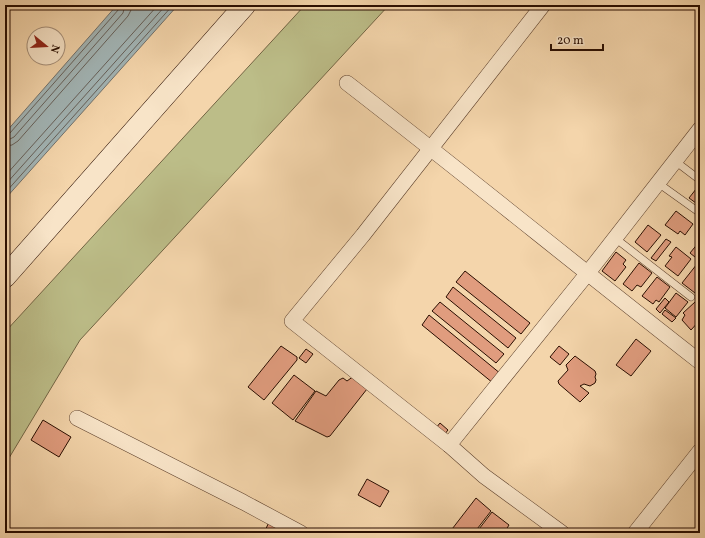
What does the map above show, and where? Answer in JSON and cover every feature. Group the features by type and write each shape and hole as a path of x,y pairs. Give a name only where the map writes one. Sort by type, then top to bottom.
{"street":[{"path":"5,277 245,5"},
{"path":"543,5 363,235 292,321 449,445 484,476 562,533"},
{"path":"347,84 700,362"},
{"path":"449,445 587,274 700,129"},
{"path":"77,418 301,533"},
{"path":"635,533 700,451"}],"lane":[{"path":"675,161 700,180"},
{"path":"658,183 700,213"},
{"path":"615,238 691,297"}],"green space":[{"path":"305,5 389,5 80,340 5,463 5,332"}],"water":[{"path":"117,5 178,5 5,199 5,133 64,66 66,66 66,63"}],"building":[{"path":"700,184 700,206 689,198"},
{"path":"676,211 693,224 685,235 680,231 678,234 665,225"},
{"path":"648,225 661,235 647,252 635,242"},
{"path":"666,239 671,242 656,261 651,258"},
{"path":"699,242 700,243 700,261 690,253"},
{"path":"676,247 691,259 678,276 665,266 672,257 669,256"},
{"path":"616,252 626,260 623,264 626,267 615,281 602,271"},
{"path":"639,263 652,273 641,287 637,285 632,291 623,284"},
{"path":"697,264 700,267 700,287 695,293 682,283"},
{"path":"465,271 530,323 521,334 456,282"},
{"path":"657,277 670,287 659,302 656,300 653,304 642,296"},
{"path":"453,287 516,338 508,348 446,297"},
{"path":"676,293 688,302 676,317 665,308"},
{"path":"665,298 669,302 660,313 656,309"},
{"path":"440,302 504,354 496,363 432,311"},
{"path":"695,302 700,306 700,320 691,330 682,320 685,315 683,313"},
{"path":"665,310 676,318 672,322 662,314"},
{"path":"429,315 501,374 493,383 422,325"},
{"path":"636,339 651,351 631,376 616,365"},
{"path":"281,346 297,357 297,360 264,400 248,387"},
{"path":"559,346 569,354 560,365 550,357"},
{"path":"306,349 313,354 306,363 299,358"},
{"path":"575,356 595,371 596,374 595,383 590,386 584,384 580,386 589,393 580,402 559,384 558,381 568,370 566,365"},
{"path":"294,375 315,391 293,420 272,403"},
{"path":"354,376 367,389 330,436 327,437 295,421 316,391 326,396 339,380 343,378 347,381"},
{"path":"43,420 71,437 59,457 31,440"},
{"path":"440,423 448,430 444,435 436,428"},
{"path":"367,479 389,491 380,507 358,495"},
{"path":"476,498 491,511 474,533 449,533"},
{"path":"492,512 509,525 504,533 476,533"},
{"path":"269,522 291,533 264,533"}]}
